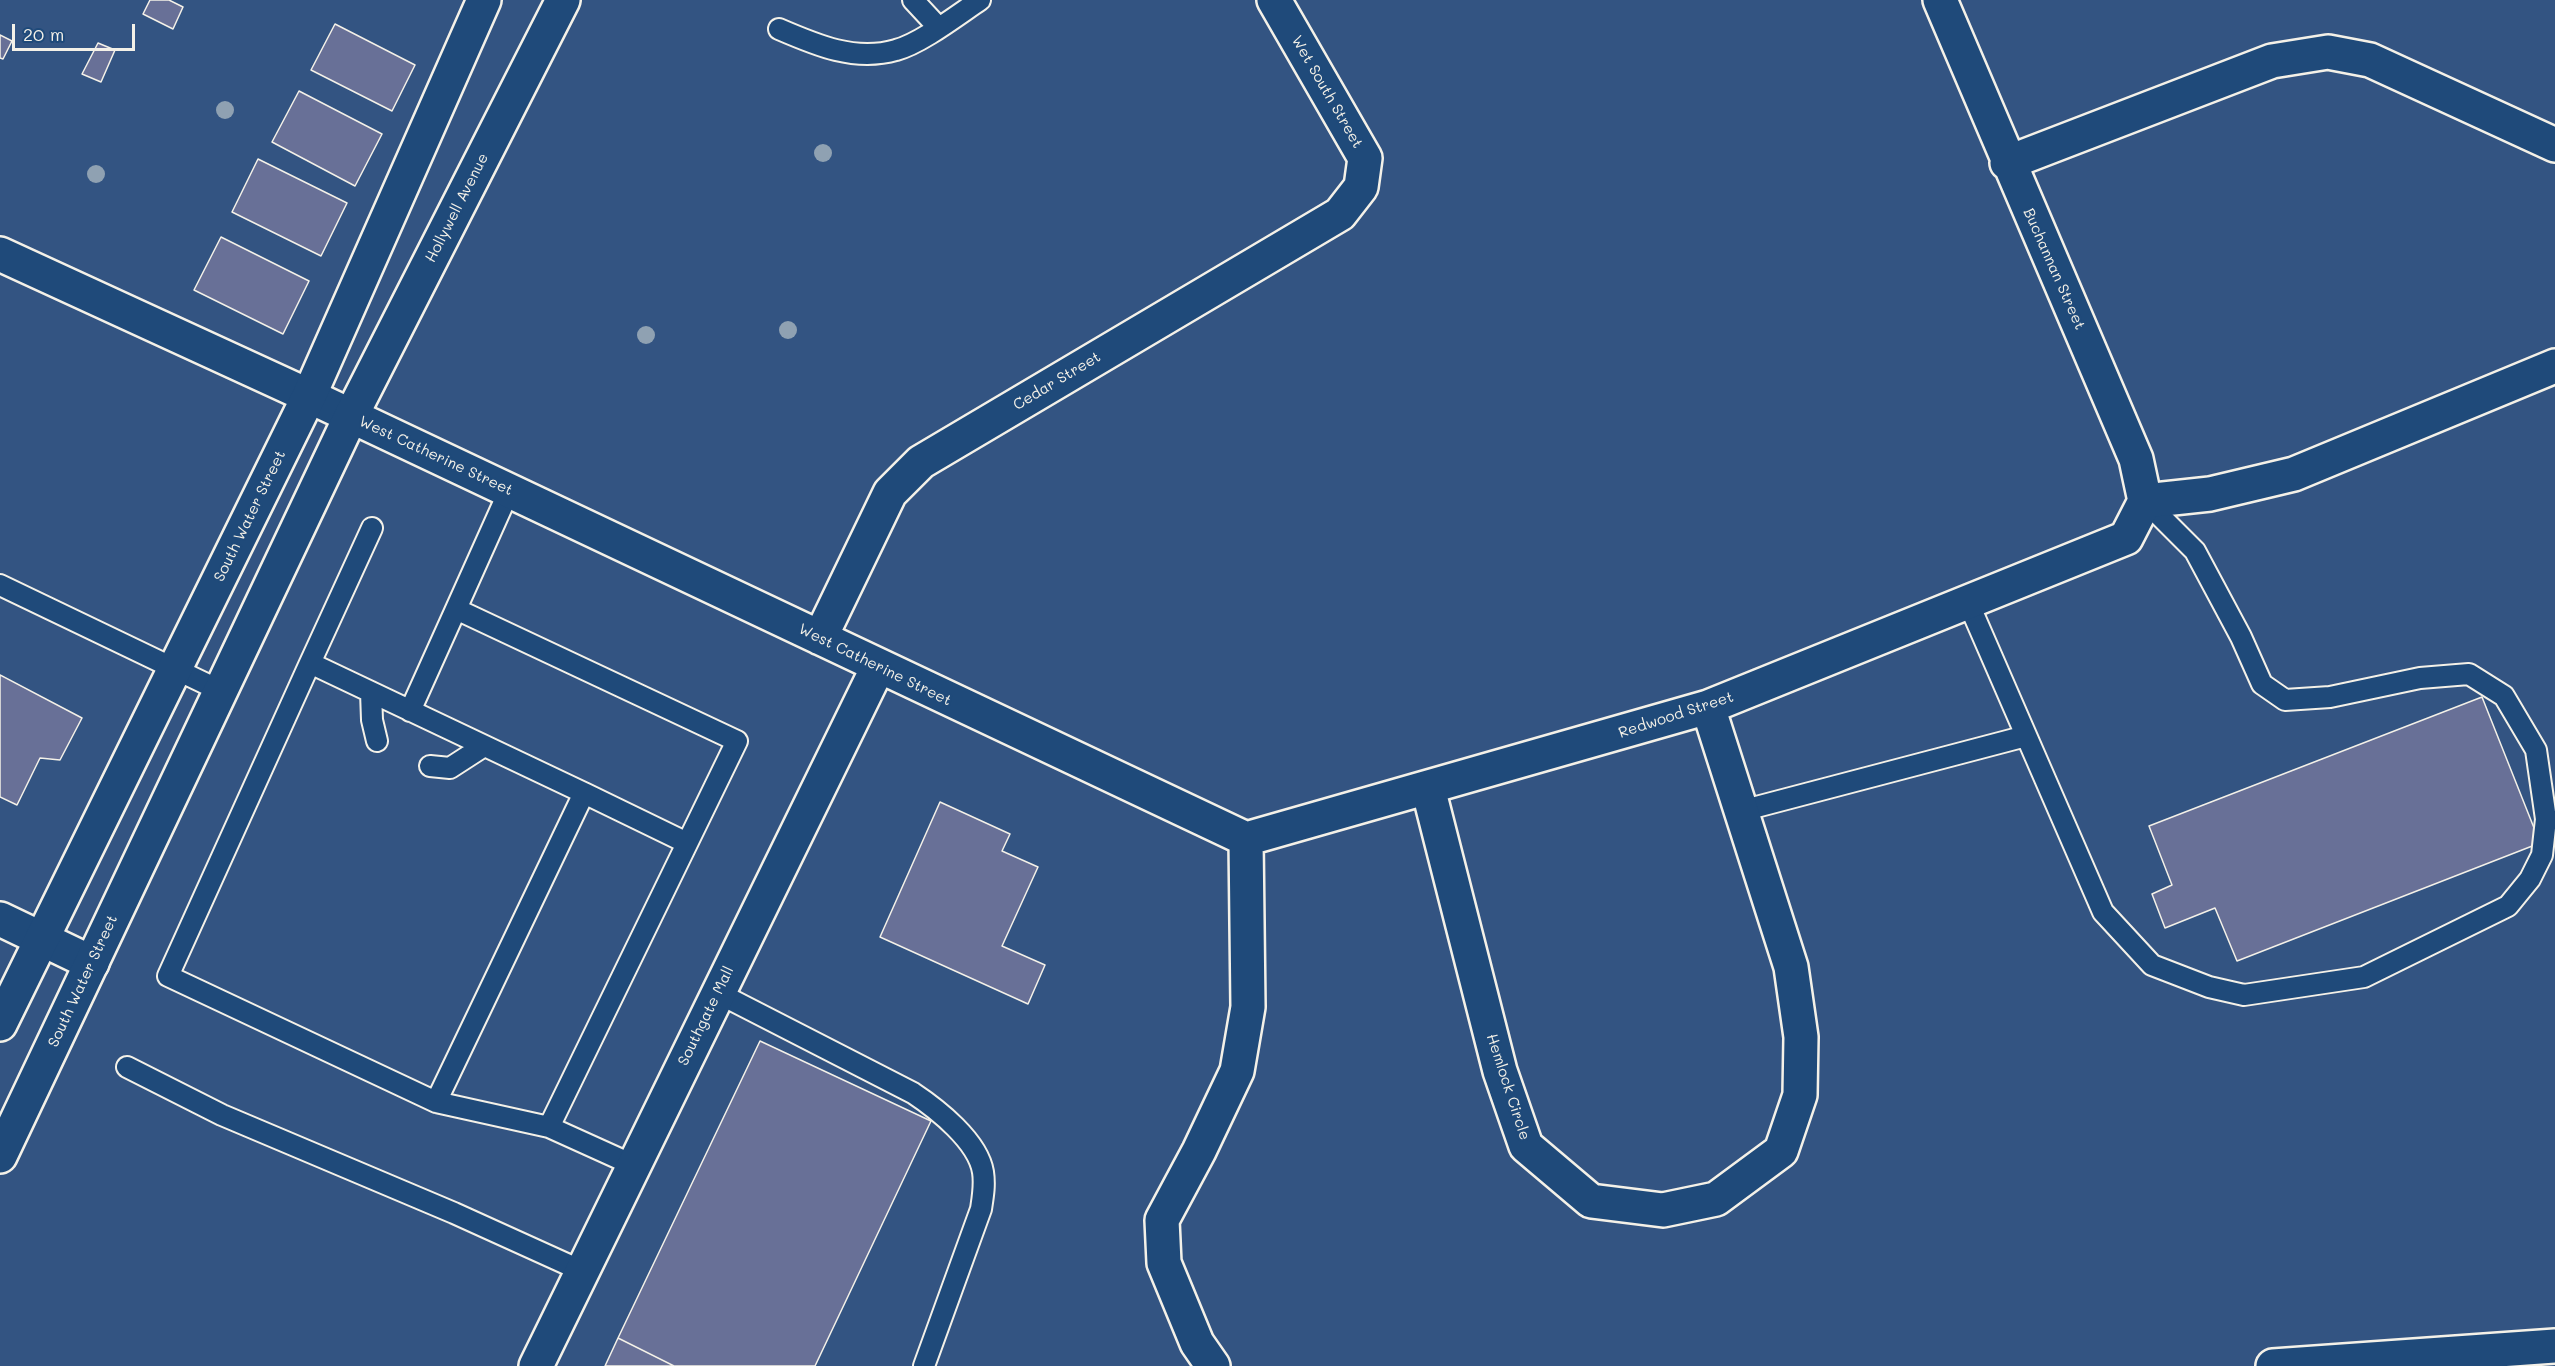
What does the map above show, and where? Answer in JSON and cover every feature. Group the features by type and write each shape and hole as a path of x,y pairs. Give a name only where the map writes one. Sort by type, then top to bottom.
{"street":[{"name":"South Water Street","path":"0,1024 309,396 484,0"},
{"name":"Hollywell Avenue","path":"351,416 563,0"},
{"name":"Wet South Street","path":"1274,0 1365,158 1361,187"},
{"name":"Buchannan Street","path":"1940,0 2007,163 2136,459 2145,501"},
{"path":"2007,163 2272,61 2328,52 2370,60 2555,145"},
{"name":"Cedar Street","path":"820,638 890,493 921,462 1340,214 1361,187"},
{"name":"West Catherine Street","path":"0,254 309,396 1246,839"},
{"path":"2145,501 2210,494 2294,474 2555,366"},
{"name":"South Water Street","path":"0,1156 351,416"},
{"name":"Redwood Street","path":"1246,839 1708,707 2126,538 2145,501"},
{"name":"Southgate Mall","path":"536,1366 878,667"},
{"name":"Hemlock Circle","path":"1428,788 1500,1071 1526,1146 1591,1201 1663,1210 1716,1199 1781,1151 1800,1095 1802,1037 1791,967 1708,707"},
{"path":"1213,1366 1197,1343 1164,1263 1162,1220 1199,1151 1237,1071 1248,1007 1246,839"},
{"path":"0,919 92,963"},
{"path":"2276,1366 2555,1346"}],"lane":[{"path":"913,0 939,28"},
{"path":"779,29 820,47 864,54 897,50 939,28 980,0"},
{"path":"410,711 509,491"},
{"path":"1968,602 2103,912 2152,965 2209,987 2244,994 2364,977 2508,906 2530,879 2542,855 2546,819 2536,750 2504,696 2469,674 2420,678 2330,697 2285,700 2262,684 2241,637 2195,551 2145,501"},
{"path":"372,528 168,976 436,1102 549,1127 633,1165"},
{"path":"0,585 221,691"},
{"path":"456,609 737,741 549,1127"},
{"path":"310,663 687,843"},
{"path":"371,692 372,720 377,741"},
{"path":"1741,811 2026,736"},
{"path":"430,766 450,768 484,746"},
{"path":"436,1102 584,793"},
{"path":"718,993 913,1093 933,1107 971,1146 983,1169 985,1189 981,1209 924,1366"},
{"path":"127,1067 222,1115 454,1213 582,1271"}],"building":[{"path":"150,0 169,0 183,7 173,29 143,14"},
{"path":"335,24 415,65 392,111 311,70"},
{"path":"0,35 12,41 3,59 0,58"},
{"path":"98,43 115,50 101,82 82,74"},
{"path":"299,91 382,134 355,186 272,142"},
{"path":"258,159 347,203 321,256 232,212"},
{"path":"221,237 309,281 283,334 194,290"},
{"path":"0,675 82,718 60,760 40,758 17,805 0,797"},
{"path":"2482,697 2540,843 2237,961 2215,908 2165,928 2152,894 2172,885 2149,826"},
{"path":"940,802 1010,834 1002,851 1038,867 1002,946 1045,965 1028,1004 880,937"},
{"path":"760,1041 931,1121 815,1366 674,1366 618,1338"},
{"path":"618,1338 674,1366 605,1366"}]}
